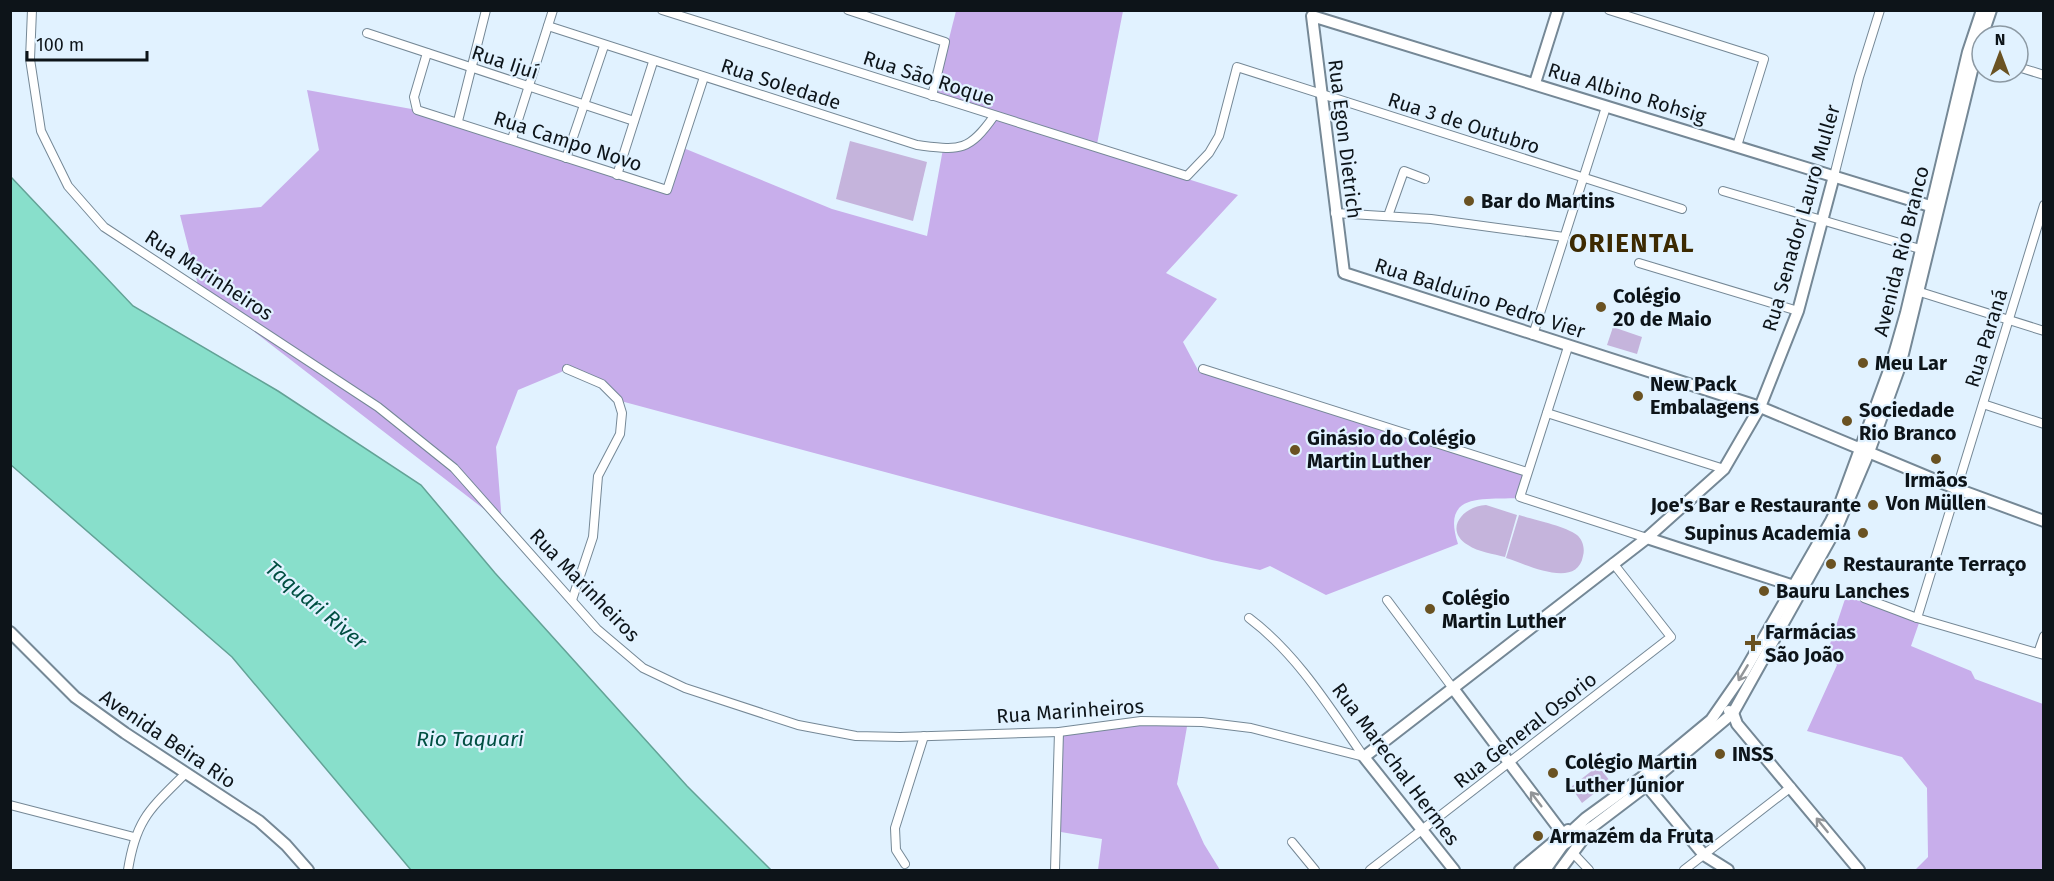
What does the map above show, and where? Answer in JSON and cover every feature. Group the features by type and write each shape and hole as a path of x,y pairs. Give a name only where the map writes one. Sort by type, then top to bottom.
{"street":[{"name":"Rua Marinheiros","path":"32,10 30,59 41,130 68,186 104,227 378,407 454,468 597,629 643,668 685,688 798,725 834,733 900,737 1059,732 1141,721 1202,722 1251,728 1364,757"},
{"path":"458,122 486,10"},
{"path":"512,139 554,10"},
{"name":"Rua São Roque","path":"662,10 1187,176"},
{"path":"848,10 945,42 932,96"},
{"path":"1535,82 1558,10"},
{"path":"1609,10 1764,59 1737,146"},
{"name":"Rua Senador Lauro Muller","path":"1364,757 1647,538 1724,469 1760,407 1798,311 1859,77 1880,10"},
{"name":"Rua Albino Rohsig","path":"1311,13 1535,82 1606,107 1930,206"},
{"name":"Rua Egon Dietrich","path":"1311,13 1344,273"},
{"name":"Rua Soledade","path":"548,26 653,62 917,145 955,149 979,138 994,116"},
{"name":"Rua Ijuí","path":"367,33 634,122"},
{"path":"566,158 604,46"},
{"name":"Rua Campo Novo","path":"427,53 414,97 417,110 667,190 704,77"},
{"path":"617,175 653,62"},
{"name":"Rua 3 de Outubro","path":"1187,176 1209,153 1219,136 1237,67 1682,209"},
{"name":"Avenida Rio Branco","path":"1644,782 1712,720 1838,525 1891,365 1930,206 1970,71"},
{"name":"Avenida Rio Branco","path":"1864,451 1900,366 1920,292 1970,76"},
{"path":"1533,335 1606,107"},
{"path":"1388,216 1404,171 1425,179"},
{"path":"1723,191 1920,249"},
{"name":"Rua Paraná","path":"1917,618 2043,206"},
{"path":"1335,213 1431,219 1564,237"},
{"path":"1639,263 1798,311"},
{"name":"Rua Balduíno Pedro Vier","path":"1344,273 1760,407 1957,489 2043,521"},
{"path":"1920,292 2043,331"},
{"path":"1568,346 1520,497 1799,587"},
{"path":"567,369 602,384 618,400 622,413 620,434 598,476 593,537 572,600"},
{"path":"1203,369 1527,472"},
{"path":"1983,404 2043,424"},
{"path":"1547,413 1724,469"},
{"name":"Rua General Osorio","path":"1370,870 1510,764 1671,637 1613,563"},
{"name":"Avenida Rio Branco","path":"1520,870 1563,834 1589,822 1733,713 1799,587"},
{"path":"1864,598 1917,618 2041,654 2043,636"},
{"path":"1387,600 1563,834"},
{"name":"Rua Marechal Hermes","path":"1249,618 1272,637 1310,680 1364,757 1454,870"},
{"name":"Avenida Beira Rio","path":"10,632 75,697 185,774 259,821 286,845 308,870"},
{"path":"1721,708 1733,713 1737,724 1858,870"},
{"path":"1055,870 1059,732"},
{"path":"905,864 896,850 895,828 924,736"},
{"path":"128,870 134,837 149,810 185,774"},
{"path":"1644,782 1704,855 1728,870"},
{"path":"1684,870 1791,787"},
{"path":"10,805 134,837"},
{"path":"1533,870 1589,822"},
{"path":"1560,870 1573,853 1589,822"},
{"path":"1292,842 1315,870"},
{"path":"1545,870 1561,846"},
{"path":"1573,853 1589,870"}],"shaded area":[{"path":"956,11 1123,11 1097,144 935,94"},
{"path":"307,90 417,110 666,191 681,147 832,209 927,236 943,149 977,139 993,117 1238,195 1166,273 1217,299 1183,342 1199,372 1525,475 1519,498 1468,502 1460,507 1455,515 1454,527 1458,544 1326,595 1270,566 1260,570 1212,560 617,400 601,385 566,370 518,390 496,447 502,523 199,289 180,215 261,207 319,150"},
{"path":"850,141 927,162 913,221 836,199"},
{"path":"1613,327 1642,337 1637,354 1607,345"},
{"path":"1486,505 1517,515 1505,557 1472,547 1457,533 1459,520 1464,514 1478,506"},
{"path":"1519,515 1557,526 1577,535 1584,550 1579,566 1571,572 1550,572 1506,558"},
{"path":"1846,596 1919,623 1911,646 1971,671 1975,679 2043,704 2044,864 2041,870 1915,870 1928,857 1927,788 1902,757 1807,731 1837,665 1827,653"},
{"path":"1141,721 1188,721 1177,784 1204,844 1220,870 1098,870 1102,839 1061,832 1059,732"},
{"path":"1598,766 1610,781 1582,803 1571,787"}],"water":[{"name":"Rio Taquari","path":"11,177 133,306 278,391 421,485 495,573 687,786 771,870 411,870 232,657 11,465"}],"place":[{"name":"Bar do Martins","path":"1469,201"},
{"name":"Colégio 20 de Maio","path":"1601,307"},
{"name":"Meu Lar","path":"1863,363"},
{"name":"New Pack Embalagens","path":"1638,396"},
{"name":"Sociedade Rio Branco","path":"1847,421"},
{"name":"Ginásio do Colégio Martin Luther","path":"1295,450"},
{"name":"Irmãos Von Müllen","path":"1936,459"},
{"name":"Joe's Bar e Restaurante","path":"1873,505"},
{"name":"Supinus Academia","path":"1863,533"},
{"name":"Restaurante Terraço","path":"1831,564"},
{"name":"Bauru Lanches","path":"1764,591"},
{"name":"Colégio Martin Luther","path":"1430,609"},
{"name":"Farmácias São João","path":"1753,643"},
{"name":"INSS","path":"1720,754"},
{"name":"Colégio Martin Luther Júnior","path":"1553,773"},
{"name":"Armazém da Fruta","path":"1538,836"}],"district":[{"name":"ORIENTAL","path":"1632,243"}],"water label":[{"name":"Taquari River","path":"316,605"}]}
